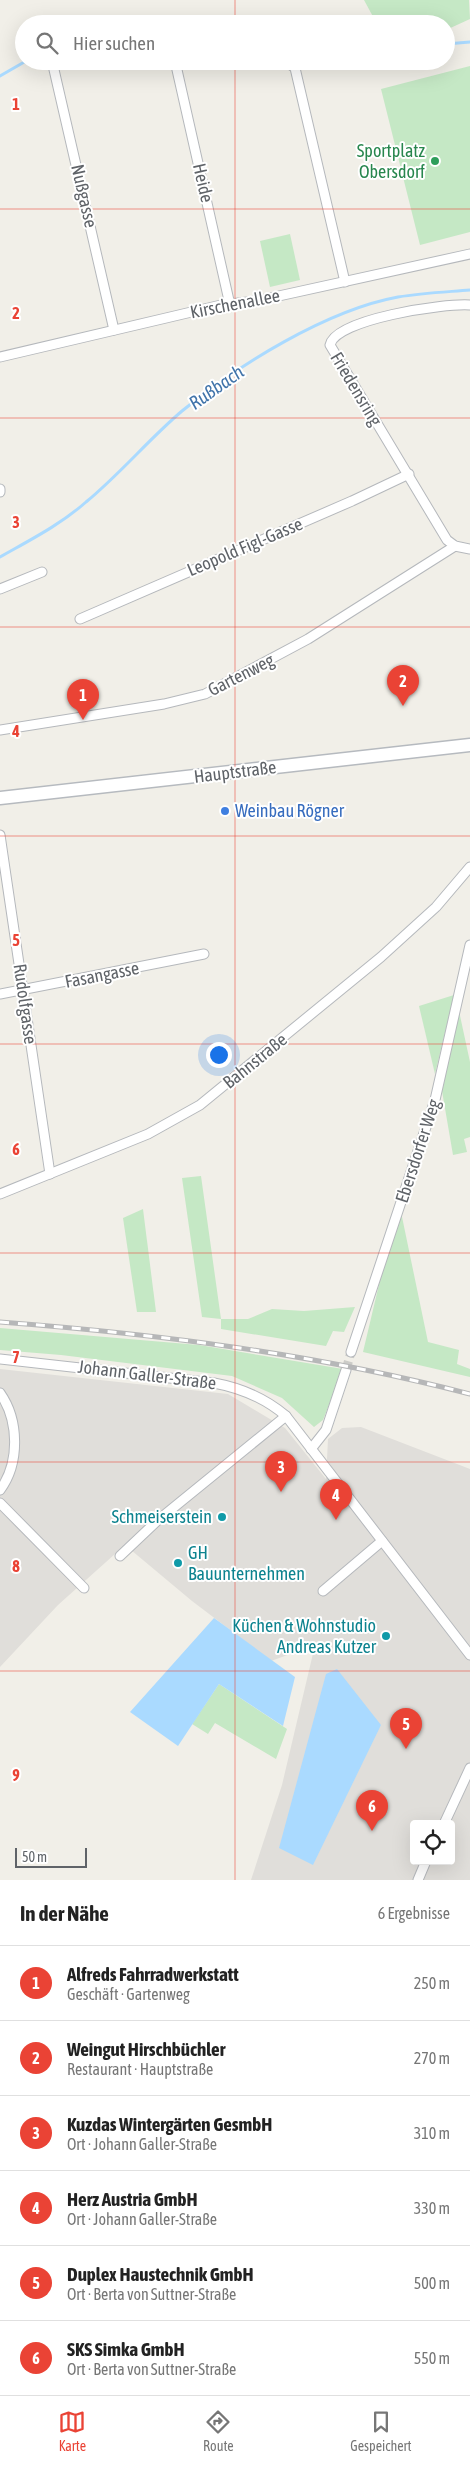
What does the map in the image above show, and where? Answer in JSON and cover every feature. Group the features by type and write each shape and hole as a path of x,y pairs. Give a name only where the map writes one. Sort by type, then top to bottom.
{"main road":[{"name":"Hauptstraße","path":"0,798 470,745"}],"street":[{"name":"Nußgasse","path":"54,70 114,330"},
{"name":"Heide","path":"177,70 230,305"},
{"path":"295,70 345,282"},
{"name":"Kirschenallee","path":"0,357 114,330 470,254"},
{"name":"Friedensring","path":"455,546 447,540 409,474 332,352 330,342 338,334 385,317 438,306 470,305"},
{"name":"Leopold Figl-Gasse","path":"80,619 352,501 409,474"},
{"path":"455,546 470,549"},
{"name":"Gartenweg","path":"0,730 164,704 205,694 308,639 455,546"},
{"path":"0,589 42,572"},
{"name":"Rudolfgasse","path":"0,835 50,1174"},
{"name":"Bahnstraße","path":"0,1194 148,1134 200,1105 381,957 436,907 470,867"},
{"name":"Ebersdorfer Weg","path":"351,1352 435,1100 470,945"},
{"name":"Fasangasse","path":"0,994 204,954"},
{"name":"Johann Galler-Straße","path":"0,1360 224,1385 260,1398 286,1416 470,1655"},
{"path":"311,1449 326,1430 346,1370"},
{"path":"0,1393 9,1411 15,1438 12,1462 0,1490"},
{"path":"120,1556 157,1521 286,1416"},
{"path":"0,1503 84,1588"},
{"path":"323,1592 382,1541"},
{"path":"446,1820 470,1768"},
{"path":"418,1880 424,1865"}],"shaded area":[{"path":"0,1369 228,1394 285,1428 326,1479 328,1439 342,1428 361,1427 470,1469 470,1880 251,1880 282,1785 315,1645 271,1661 192,1601 125,1545 58,1605 0,1667"}],"green space":[{"path":"364,0 469,0 470,19 455,26 455,15 372,15"},
{"name":"Sportplatz Obersdorf","path":"470,66 470,232 420,245 381,89"},
{"path":"290,234 300,280 270,287 260,241"},
{"path":"454,995 435,1074 419,1006"},
{"path":"459,1011 470,1062 470,1137 464,1139 467,1152 453,1155 442,1091"},
{"path":"201,1176 221,1319 202,1317 182,1178"},
{"path":"143,1209 156,1312 137,1312 123,1218"},
{"path":"401,1212 428,1342 459,1350 457,1364 470,1369 470,1377 363,1352 381,1276"},
{"path":"355,1307 344,1332 333,1331 326,1346 221,1329 221,1319 248,1319 272,1309 304,1311"},
{"path":"0,1328 199,1345 343,1369 323,1420 314,1427 282,1398 232,1376 61,1355 0,1350"},
{"path":"219,1684 287,1729 276,1759 215,1723 208,1734 192,1724"}],"water":[{"path":"214,1618 295,1677 283,1726 219,1684 178,1746 130,1712"},
{"path":"337,1669 381,1725 313,1865 279,1848 326,1674"}],"waterway":[{"path":"455,43 470,42"},
{"path":"0,76 15,67"},
{"name":"Rußbach","path":"0,557 66,518 99,491 158,433 204,393 256,358 284,342 342,314 371,304 398,297 470,290"}],"tunnel":[{"path":"346,1370 351,1352"}],"railway":[{"path":"0,1322 119,1333 295,1357 412,1380 470,1394"}],"place":[{"name":"Sportplatz Obersdorf","path":"435,161"},
{"name":"Weingut Hirschbüchler","path":"403,706"},
{"name":"Alfreds Fahrradwerkstatt","path":"83,720"},
{"name":"Weinbau Rögner","path":"225,811"},
{"name":"Kuzdas Wintergärten GesmbH","path":"281,1492"},
{"name":"Schmeiserstein","path":"222,1517"},
{"name":"Herz Austria GmbH","path":"336,1520"},
{"name":"GH Bauunternehmen","path":"178,1563"},
{"name":"Küchen & Wohnstudio Andreas Kutzer","path":"386,1636"},
{"name":"Duplex Haustechnik GmbH","path":"406,1749"},
{"name":"SKS Simka GmbH","path":"372,1831"}]}
